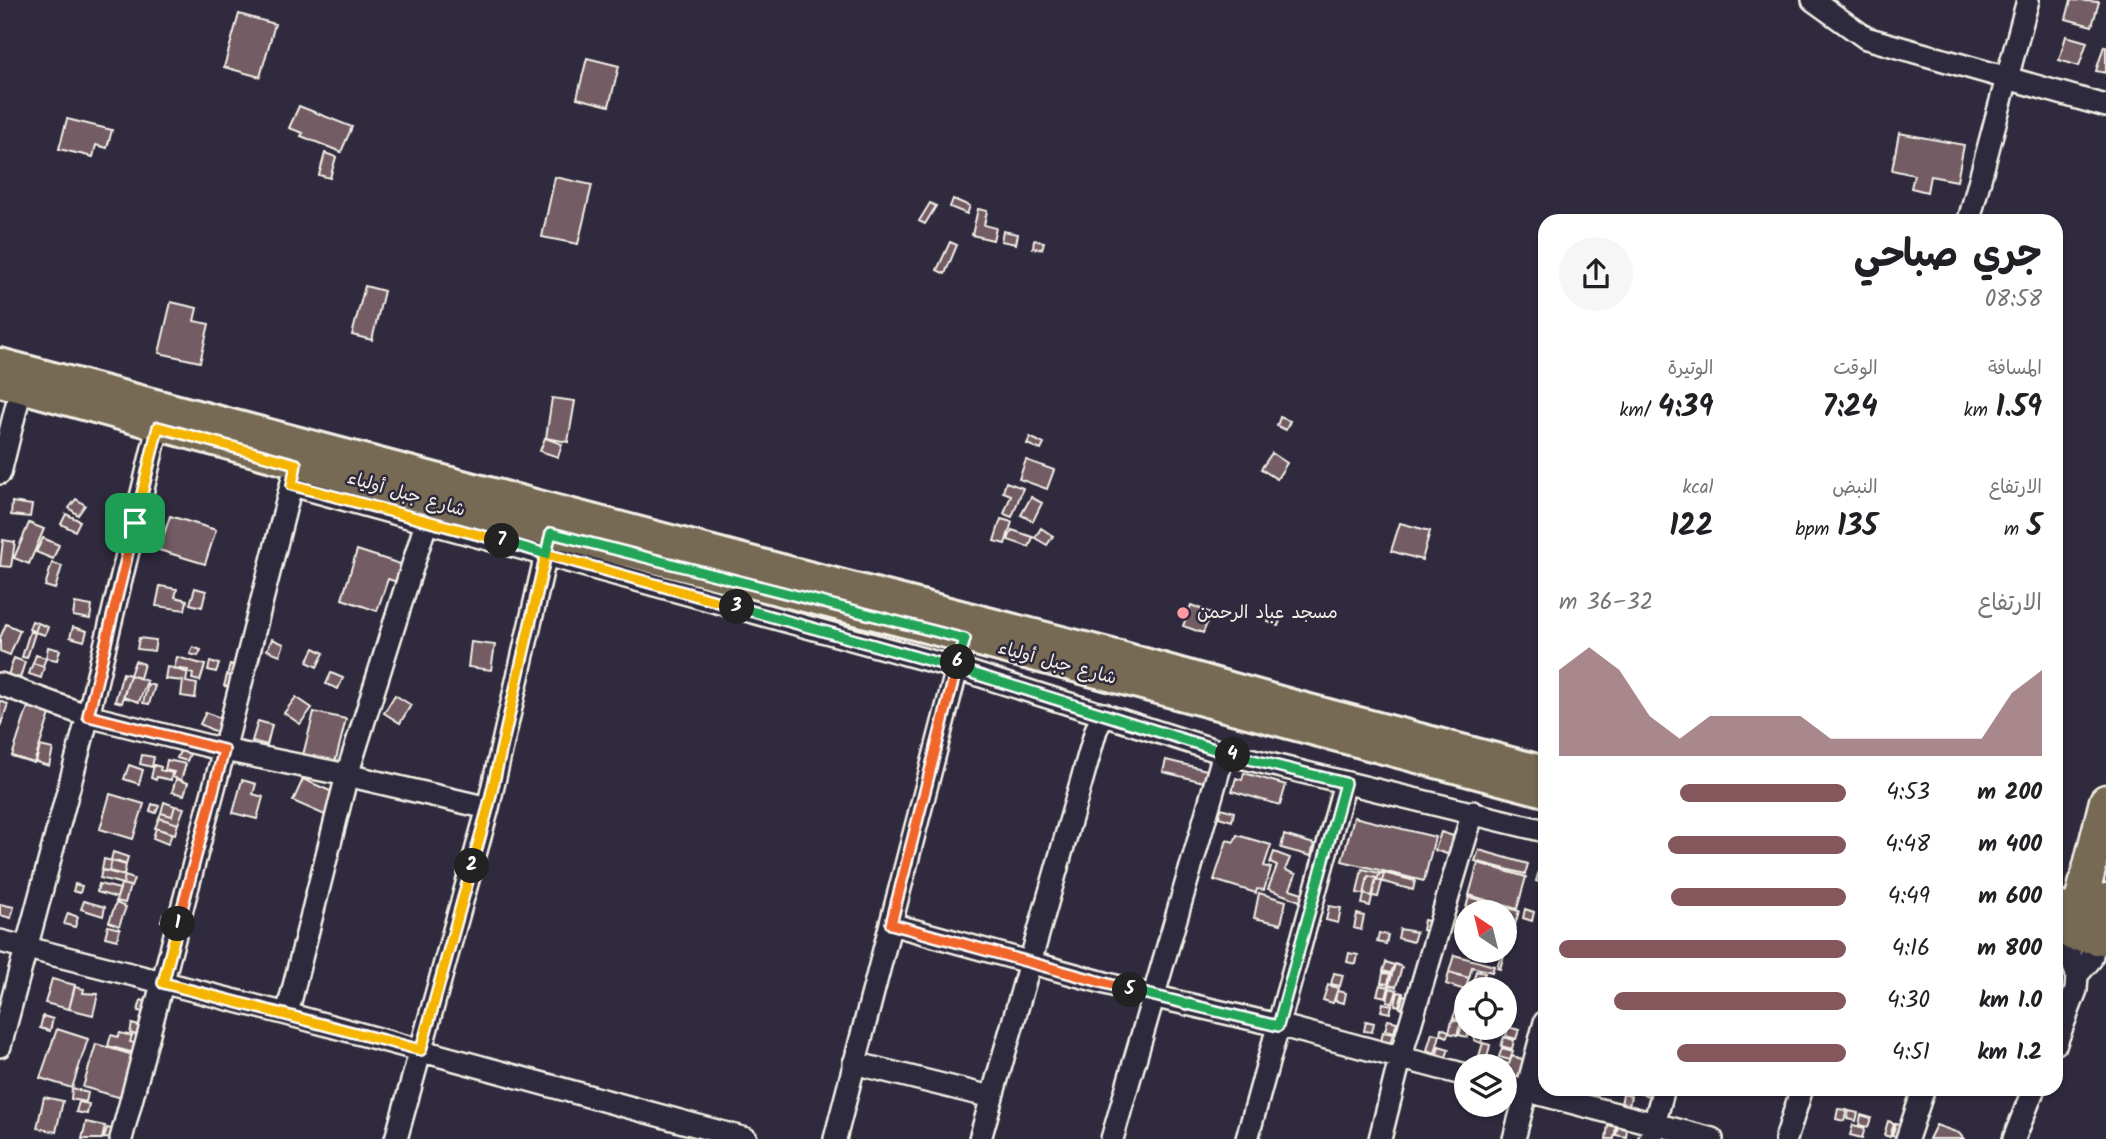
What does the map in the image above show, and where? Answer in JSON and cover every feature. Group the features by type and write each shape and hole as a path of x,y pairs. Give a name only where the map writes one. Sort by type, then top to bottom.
{"highway":[{"path":"2087,921 2106,801"}],"main road":[{"name":"شارع جبل أولياء","path":"0,362 1121,655 1297,705 1538,768"},
{"name":"شارع جبل أولياء","path":"10,386 158,427 294,474 549,544 965,639 1538,791"}],"street":[{"path":"1814,0 1866,38 2106,106"},
{"path":"1971,214 2028,0"},
{"path":"0,473 10,386"},
{"path":"0,1046 88,716 158,427"},
{"path":"121,1139 294,474 427,520 549,544 1224,753 1538,829"},
{"path":"287,1014 347,775 427,520"},
{"path":"396,1139 488,808 549,544"},
{"path":"835,1139 965,639"},
{"path":"0,684 88,716 224,750 488,808"},
{"path":"980,1139 1096,730 1104,715"},
{"path":"1112,1139 1224,753"},
{"path":"1247,1139 1345,783"},
{"path":"1380,1139 1400,1059 1473,812"},
{"path":"2063,1026 2072,1004 2077,975 2070,955 2087,921"},
{"path":"891,924 1152,996 1454,1072"},
{"path":"0,941 287,1014 746,1139"},
{"path":"1514,1139 1538,1048"},
{"path":"854,1063 991,1097"},
{"path":"1517,1088 1538,1094"},
{"path":"1545,1096 1652,1132 1712,1139"},
{"path":"1652,1132 1662,1096"},
{"path":"1786,1139 1799,1096"},
{"path":"1907,1139 1921,1096"},
{"path":"2014,1139 2031,1096"}],"building":[{"path":"2071,0 2099,2 2092,26 2066,19"},
{"path":"239,14 275,24 260,77 224,67"},
{"path":"2066,36 2087,42 2079,66 2059,60"},
{"path":"2104,46 2106,47 2106,73 2096,71"},
{"path":"587,58 619,66 609,106 577,98"},
{"path":"299,106 352,127 341,152 301,136 303,133 289,128"},
{"path":"67,119 112,130 107,148 96,145 93,157 59,149"},
{"path":"1899,133 1964,145 1957,181 1930,176 1927,192 1911,188 1914,175 1892,170"},
{"path":"325,153 336,157 330,178 319,175"},
{"path":"555,177 592,185 578,244 542,237"},
{"path":"953,199 970,206 967,214 950,207"},
{"path":"930,203 936,206 925,224 919,221"},
{"path":"978,209 987,211 984,225 996,228 993,240 972,235"},
{"path":"1003,231 1018,234 1016,244 1001,241"},
{"path":"1034,240 1044,242 1042,249 1033,248"},
{"path":"950,242 957,245 945,274 937,270"},
{"path":"365,286 384,291 372,340 352,335"},
{"path":"171,302 197,308 194,321 209,324 200,362 159,353"},
{"path":"552,398 575,401 568,442 546,438"},
{"path":"1280,417 1290,421 1286,430 1277,426"},
{"path":"1030,437 1044,444 1041,450 1027,444"},
{"path":"545,438 562,444 558,457 540,451"},
{"path":"1272,453 1287,463 1277,479 1261,469"},
{"path":"1026,460 1054,470 1047,489 1019,479"},
{"path":"1006,482 1023,488 1012,517 1004,514 1011,495 1003,492"},
{"path":"1031,497 1042,503 1033,521 1021,515"},
{"path":"76,499 85,505 78,515 69,508"},
{"path":"12,502 32,505 30,517 11,515"},
{"path":"66,514 80,521 75,531 61,524"},
{"path":"170,516 216,530 205,564 159,550"},
{"path":"1001,519 1012,522 1005,544 994,541"},
{"path":"29,523 44,529 29,564 14,558"},
{"path":"1400,523 1430,531 1422,560 1391,551"},
{"path":"1041,528 1053,536 1047,545 1035,538"},
{"path":"1012,530 1033,537 1029,547 1008,540"},
{"path":"43,538 59,545 53,559 36,552"},
{"path":"3,540 15,542 11,567 0,566"},
{"path":"357,550 403,565 397,582 388,579 377,611 342,599"},
{"path":"52,563 62,566 55,589 45,586"},
{"path":"160,586 177,589 175,597 187,600 185,610 156,606"},
{"path":"195,588 206,591 202,607 190,604"},
{"path":"75,603 92,606 90,619 73,616"},
{"path":"1191,605 1211,613 1203,633 1183,626"},
{"path":"1271,614 1281,618 1278,626 1268,622"},
{"path":"32,621 38,623 35,632 29,629"},
{"path":"38,623 48,627 45,635 35,632"},
{"path":"6,624 20,630 10,655 0,651 0,638"},
{"path":"73,627 87,631 84,641 70,637"},
{"path":"30,631 35,633 27,658 22,657"},
{"path":"139,638 156,640 154,651 137,649"},
{"path":"272,639 284,644 280,655 267,650"},
{"path":"471,642 495,645 491,670 468,667"},
{"path":"48,647 60,650 57,660 46,658"},
{"path":"193,647 201,650 198,656 190,654"},
{"path":"314,648 324,653 317,667 307,662"},
{"path":"36,655 46,658 43,666 33,663"},
{"path":"177,657 205,665 200,681 192,679 193,674 174,669"},
{"path":"14,658 25,662 20,678 8,675"},
{"path":"135,661 144,664 140,678 130,675"},
{"path":"210,662 219,664 216,672 208,670"},
{"path":"33,663 44,667 41,678 29,674"},
{"path":"230,664 241,667 238,677 227,675"},
{"path":"167,667 188,670 186,682 197,684 195,698 181,696 183,681 165,679"},
{"path":"123,673 130,675 122,703 115,701"},
{"path":"331,673 343,678 338,689 326,684"},
{"path":"130,675 147,681 139,702 123,697"},
{"path":"227,675 238,677 235,688 224,686"},
{"path":"148,684 155,686 149,704 143,703"},
{"path":"395,695 411,705 400,723 384,713"},
{"path":"296,697 312,708 300,724 284,713"},
{"path":"0,701 8,704 0,727"},
{"path":"28,707 50,714 34,763 12,756"},
{"path":"206,712 224,720 218,733 200,724"},
{"path":"314,712 346,719 335,763 303,755"},
{"path":"258,721 272,725 267,745 252,741"},
{"path":"40,746 53,749 49,766 36,762"},
{"path":"180,751 190,754 187,761 177,758"},
{"path":"142,755 154,757 152,767 140,764"},
{"path":"167,760 186,764 181,780 172,777 174,772 165,770"},
{"path":"1166,760 1211,771 1208,783 1163,772"},
{"path":"129,765 143,770 139,784 124,779"},
{"path":"154,765 161,767 160,770 172,773 171,780 151,778"},
{"path":"1244,773 1286,785 1280,805 1232,791 1236,778 1242,780"},
{"path":"176,779 188,783 184,795 172,792"},
{"path":"303,779 337,794 327,816 293,801"},
{"path":"242,780 256,784 253,794 263,797 257,819 233,813"},
{"path":"110,794 144,804 133,839 100,829"},
{"path":"164,802 175,806 172,816 161,813"},
{"path":"152,804 159,806 156,813 150,811"},
{"path":"175,806 184,808 178,824 159,818 161,813 172,816"},
{"path":"1221,808 1234,812 1232,821 1219,817"},
{"path":"1354,817 1435,837 1424,881 1342,861"},
{"path":"159,818 178,824 175,834 155,828"},
{"path":"156,828 172,834 168,844 153,838"},
{"path":"1441,832 1459,838 1453,856 1435,850"},
{"path":"1237,835 1271,845 1264,866 1271,868 1264,890 1257,889 1256,893 1214,880 1227,840 1234,842"},
{"path":"1284,835 1314,844 1311,856 1281,848"},
{"path":"1479,850 1528,864 1525,874 1475,861"},
{"path":"113,852 128,857 126,864 111,860"},
{"path":"1274,852 1290,858 1285,870 1296,874 1290,889 1309,895 1305,903 1268,889 1277,866 1270,863"},
{"path":"104,859 112,861 109,871 102,870"},
{"path":"112,861 126,865 124,875 109,871"},
{"path":"1478,863 1526,877 1517,909 1517,900 1486,900 1469,895"},
{"path":"1362,869 1384,874 1378,897 1357,893"},
{"path":"102,870 125,876 123,884 100,878"},
{"path":"1380,872 1415,881 1413,890 1377,880"},
{"path":"125,876 134,879 131,887 123,884"},
{"path":"1368,876 1376,878 1370,906 1362,904"},
{"path":"75,884 82,886 80,893 73,891"},
{"path":"99,884 120,889 117,898 97,892"},
{"path":"121,884 130,886 125,903 116,901"},
{"path":"1259,893 1286,901 1281,924 1254,918"},
{"path":"84,901 105,907 103,916 81,909"},
{"path":"116,903 126,907 119,926 109,922"},
{"path":"0,904 14,907 11,918 0,915"},
{"path":"1329,906 1341,908 1338,923 1326,920"},
{"path":"1525,909 1534,912 1532,921 1523,918"},
{"path":"68,913 78,917 75,927 64,924"},
{"path":"163,914 176,917 174,925 161,921"},
{"path":"1357,914 1364,916 1361,930 1354,928"},
{"path":"1424,920 1433,922 1430,932 1422,930"},
{"path":"108,926 120,929 117,940 105,937"},
{"path":"1400,929 1416,932 1413,942 1398,938"},
{"path":"1379,933 1388,935 1386,944 1377,942"},
{"path":"1349,953 1358,955 1356,964 1347,962"},
{"path":"1454,955 1454,963 1483,963 1494,966 1492,972 1472,967 1469,977 1449,972"},
{"path":"1386,962 1394,965 1391,973 1383,971"},
{"path":"1395,964 1402,967 1396,987 1389,985"},
{"path":"1476,971 1485,973 1484,977 1474,977"},
{"path":"1334,973 1343,975 1340,986 1331,984"},
{"path":"1383,973 1390,974 1388,984 1381,983"},
{"path":"1449,973 1465,977 1454,977 1454,987 1446,984"},
{"path":"52,979 75,985 69,1009 45,1003"},
{"path":"1328,985 1338,988 1333,1003 1323,1000"},
{"path":"1380,985 1389,987 1386,997 1377,995"},
{"path":"75,987 84,989 83,993 98,994 93,1015 69,1009"},
{"path":"1390,988 1397,990 1393,1003 1387,1001"},
{"path":"1337,991 1346,993 1344,1003 1335,1001"},
{"path":"1398,992 1403,993 1399,1006 1395,1005"},
{"path":"1403,995 1413,997 1410,1010 1400,1008"},
{"path":"141,1000 154,1004 152,1014 138,1011"},
{"path":"1383,1003 1392,1005 1390,1013 1381,1011"},
{"path":"43,1016 53,1019 50,1031 40,1028"},
{"path":"1388,1020 1397,1022 1394,1032 1385,1030"},
{"path":"1452,1020 1454,1020 1454,1034 1449,1033"},
{"path":"1366,1021 1374,1023 1372,1032 1364,1031"},
{"path":"132,1024 142,1027 139,1036 130,1033"},
{"path":"1441,1028 1449,1031 1447,1037 1440,1034"},
{"path":"57,1029 88,1039 72,1088 40,1078"},
{"path":"1383,1032 1393,1034 1390,1043 1381,1041"},
{"path":"120,1033 132,1036 130,1042 144,1045 142,1055 108,1046 111,1035 118,1037"},
{"path":"1432,1033 1440,1035 1435,1053 1427,1050"},
{"path":"1503,1040 1514,1040 1512,1049 1501,1046"},
{"path":"1483,1043 1490,1045 1488,1054 1480,1054"},
{"path":"96,1044 133,1055 129,1068 137,1071 129,1100 83,1087"},
{"path":"1439,1046 1449,1049 1446,1057 1437,1054"},
{"path":"1502,1048 1513,1051 1512,1054 1500,1054"},
{"path":"1517,1058 1525,1060 1520,1077 1517,1076"},
{"path":"72,1088 88,1093 86,1102 71,1099"},
{"path":"1623,1096 1631,1096 1629,1106 1621,1104"},
{"path":"44,1097 63,1101 56,1132 37,1128"},
{"path":"79,1102 89,1104 87,1114 76,1112"},
{"path":"1838,1109 1847,1110 1844,1121 1836,1119"},
{"path":"1849,1111 1858,1113 1856,1121 1847,1119"},
{"path":"1861,1115 1871,1118 1868,1127 1859,1125"},
{"path":"1888,1121 1894,1123 1890,1137 1884,1135"},
{"path":"86,1122 105,1126 102,1139 82,1139"},
{"path":"1896,1123 1905,1125 1901,1138 1892,1136"},
{"path":"1608,1125 1616,1127 1614,1139 1606,1139"},
{"path":"1853,1125 1865,1128 1862,1138 1850,1135"},
{"path":"1936,1125 1959,1133 1964,1139 1929,1139"},
{"path":"1618,1127 1627,1129 1626,1137 1616,1135"},
{"path":"107,1128 120,1131 117,1139 104,1138"}],"place":[{"name":"مسجد عباد الرحمن","path":"1183,613"}],"route":[{"path":"135,523 88,716 224,750 163,983 421,1050 488,808 546,554 956,668 1224,753 1345,783 1278,1026 1152,996 891,924 956,668 965,639 551,533 546,554 292,485 296,464 158,427 135,523"}]}
